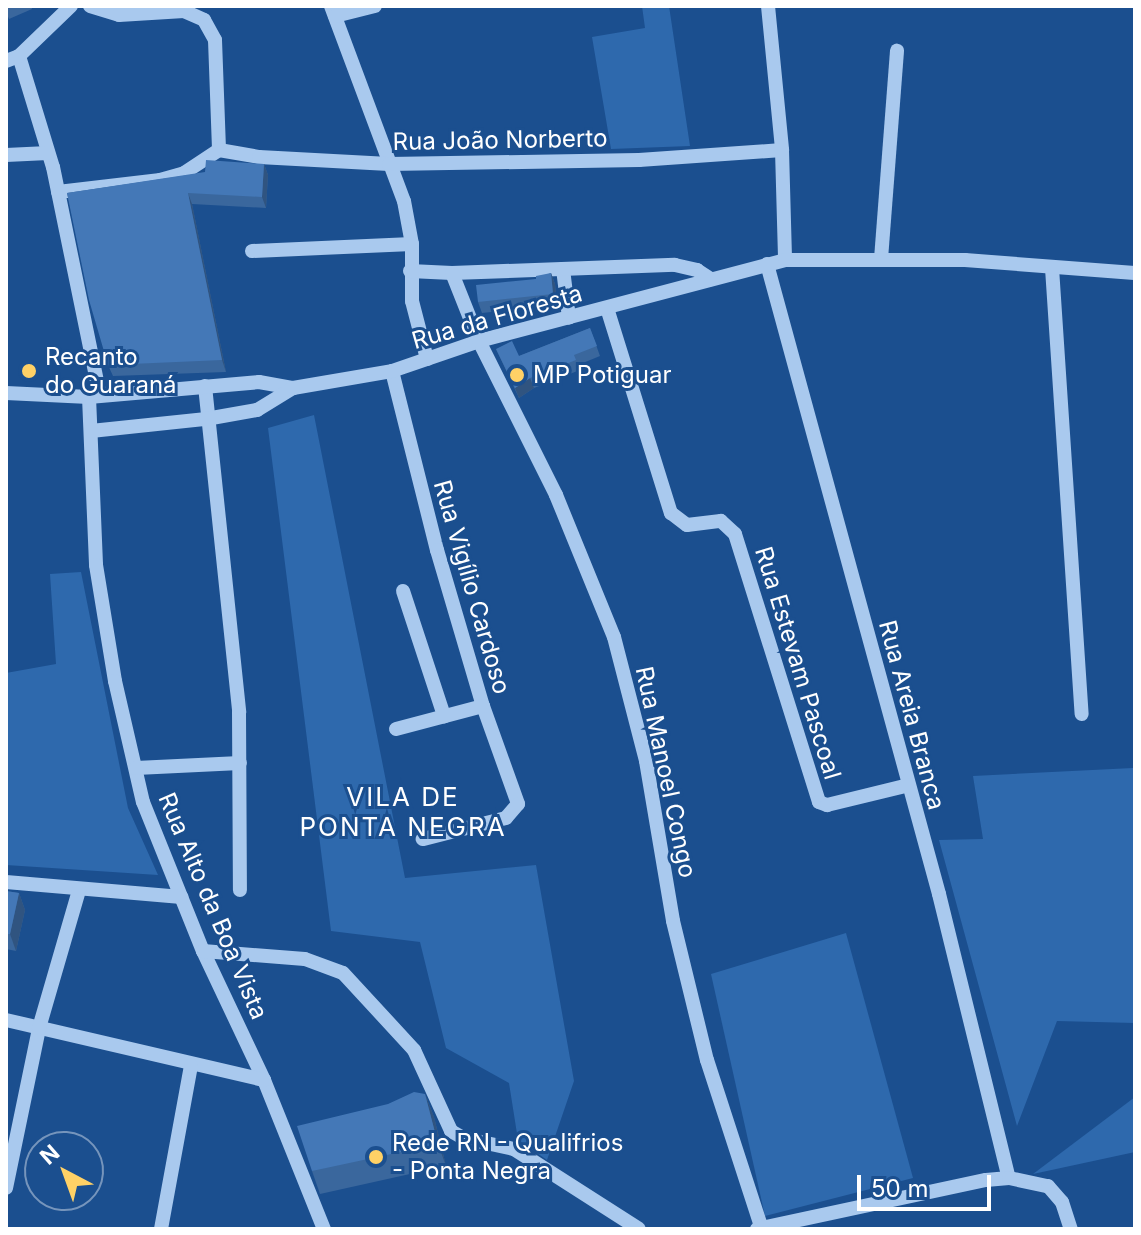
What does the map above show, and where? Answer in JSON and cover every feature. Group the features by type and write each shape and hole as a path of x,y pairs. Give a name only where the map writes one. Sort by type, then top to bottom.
{"street":[{"path":"71,6 13,58 48,153 58,192 160,180 184,173 219,150 215,40 204,20 184,11 119,15 90,6"},
{"path":"375,6 333,11 404,201 412,244 412,301 427,359"},
{"path":"768,6 782,150 785,260"},
{"path":"881,259 897,51"},
{"name":"Rua João Norberto","path":"219,150 259,157 389,164 639,160 782,150"},
{"path":"6,155 48,153"},
{"name":"Rua Alto da Boa Vista","path":"58,192 94,396 91,431 96,565 115,681 143,802 203,951 264,1080 324,1229"},
{"path":"252,251 412,244"},
{"name":"Rua da Floresta","path":"6,393 94,396 259,382 293,388 392,371 479,341 785,260 965,260 1135,273"},
{"name":"Rua Areia Branca","path":"767,264 811,415 909,785 1009,1178"},
{"name":"Rua da Floresta","path":"410,271 452,273 685,266 711,279"},
{"path":"1052,268 1082,714"},
{"path":"563,269 569,318"},
{"name":"Rua Manoel Congo","path":"452,273 479,341 556,495 614,637 646,761 673,921 707,1060 760,1229"},
{"name":"Rua Estevam Pascoal","path":"607,308 671,513 687,525 721,521 735,534 816,797 822,804 909,785"},
{"name":"Rua Vigílio Cardoso","path":"392,371 437,550 483,706 517,795 515,811 506,818 423,839"},
{"path":"205,386 206,419 233,645 240,763 240,890"},
{"name":"Rua da Floresta","path":"91,431 206,419 257,410 293,388"},
{"path":"403,591 444,716"},
{"path":"396,729 483,706"},
{"path":"136,768 240,763"},
{"path":"6,882 181,897"},
{"path":"6,1188 39,1028 79,890"},
{"path":"203,951 305,959 343,973 414,1050 444,1119 456,1135 514,1149 639,1229"},
{"path":"6,1020 191,1066 264,1080"},
{"path":"161,1229 191,1066"},
{"path":"760,1229 986,1180 1009,1178 1048,1186 1062,1202 1071,1229"}],"shaded area":[{"path":"642,6 669,6 690,146 611,149 592,37 645,28"},
{"path":"314,415 405,878 536,865 574,1081 547,1160 518,1140 509,1083 446,1048 420,942 331,931 268,428"},
{"path":"81,572 128,808 158,875 6,865 6,673 56,664 50,574"},
{"path":"1133,768 1135,1023 1057,1021 1017,1126 939,840 983,839 973,776"},
{"path":"846,933 913,1178 765,1216 711,974"},
{"path":"1135,1097 1135,1152 1033,1174"}],"building":[{"path":"206,160 264,164 262,197 188,193 222,360 108,365 89,300 67,193 205,172"},
{"path":"551,273 553,294 478,302 476,285 536,279 536,276"},
{"path":"590,328 597,346 574,355 576,360 530,378 515,388 496,349 512,341 519,356"},
{"path":"6,891 19,893 10,934 6,934"},
{"path":"414,1092 425,1094 438,1144 312,1171 297,1126 388,1104"}],"place":[{"name":"Recanto do Guaraná","path":"29,371"},
{"name":"MP Potiguar","path":"517,375"},
{"name":"Rede RN - Qualifrios - Ponta Negra","path":"376,1157"}],"district":[{"name":"VILA DE PONTA NEGRA","path":"403,812"}]}
